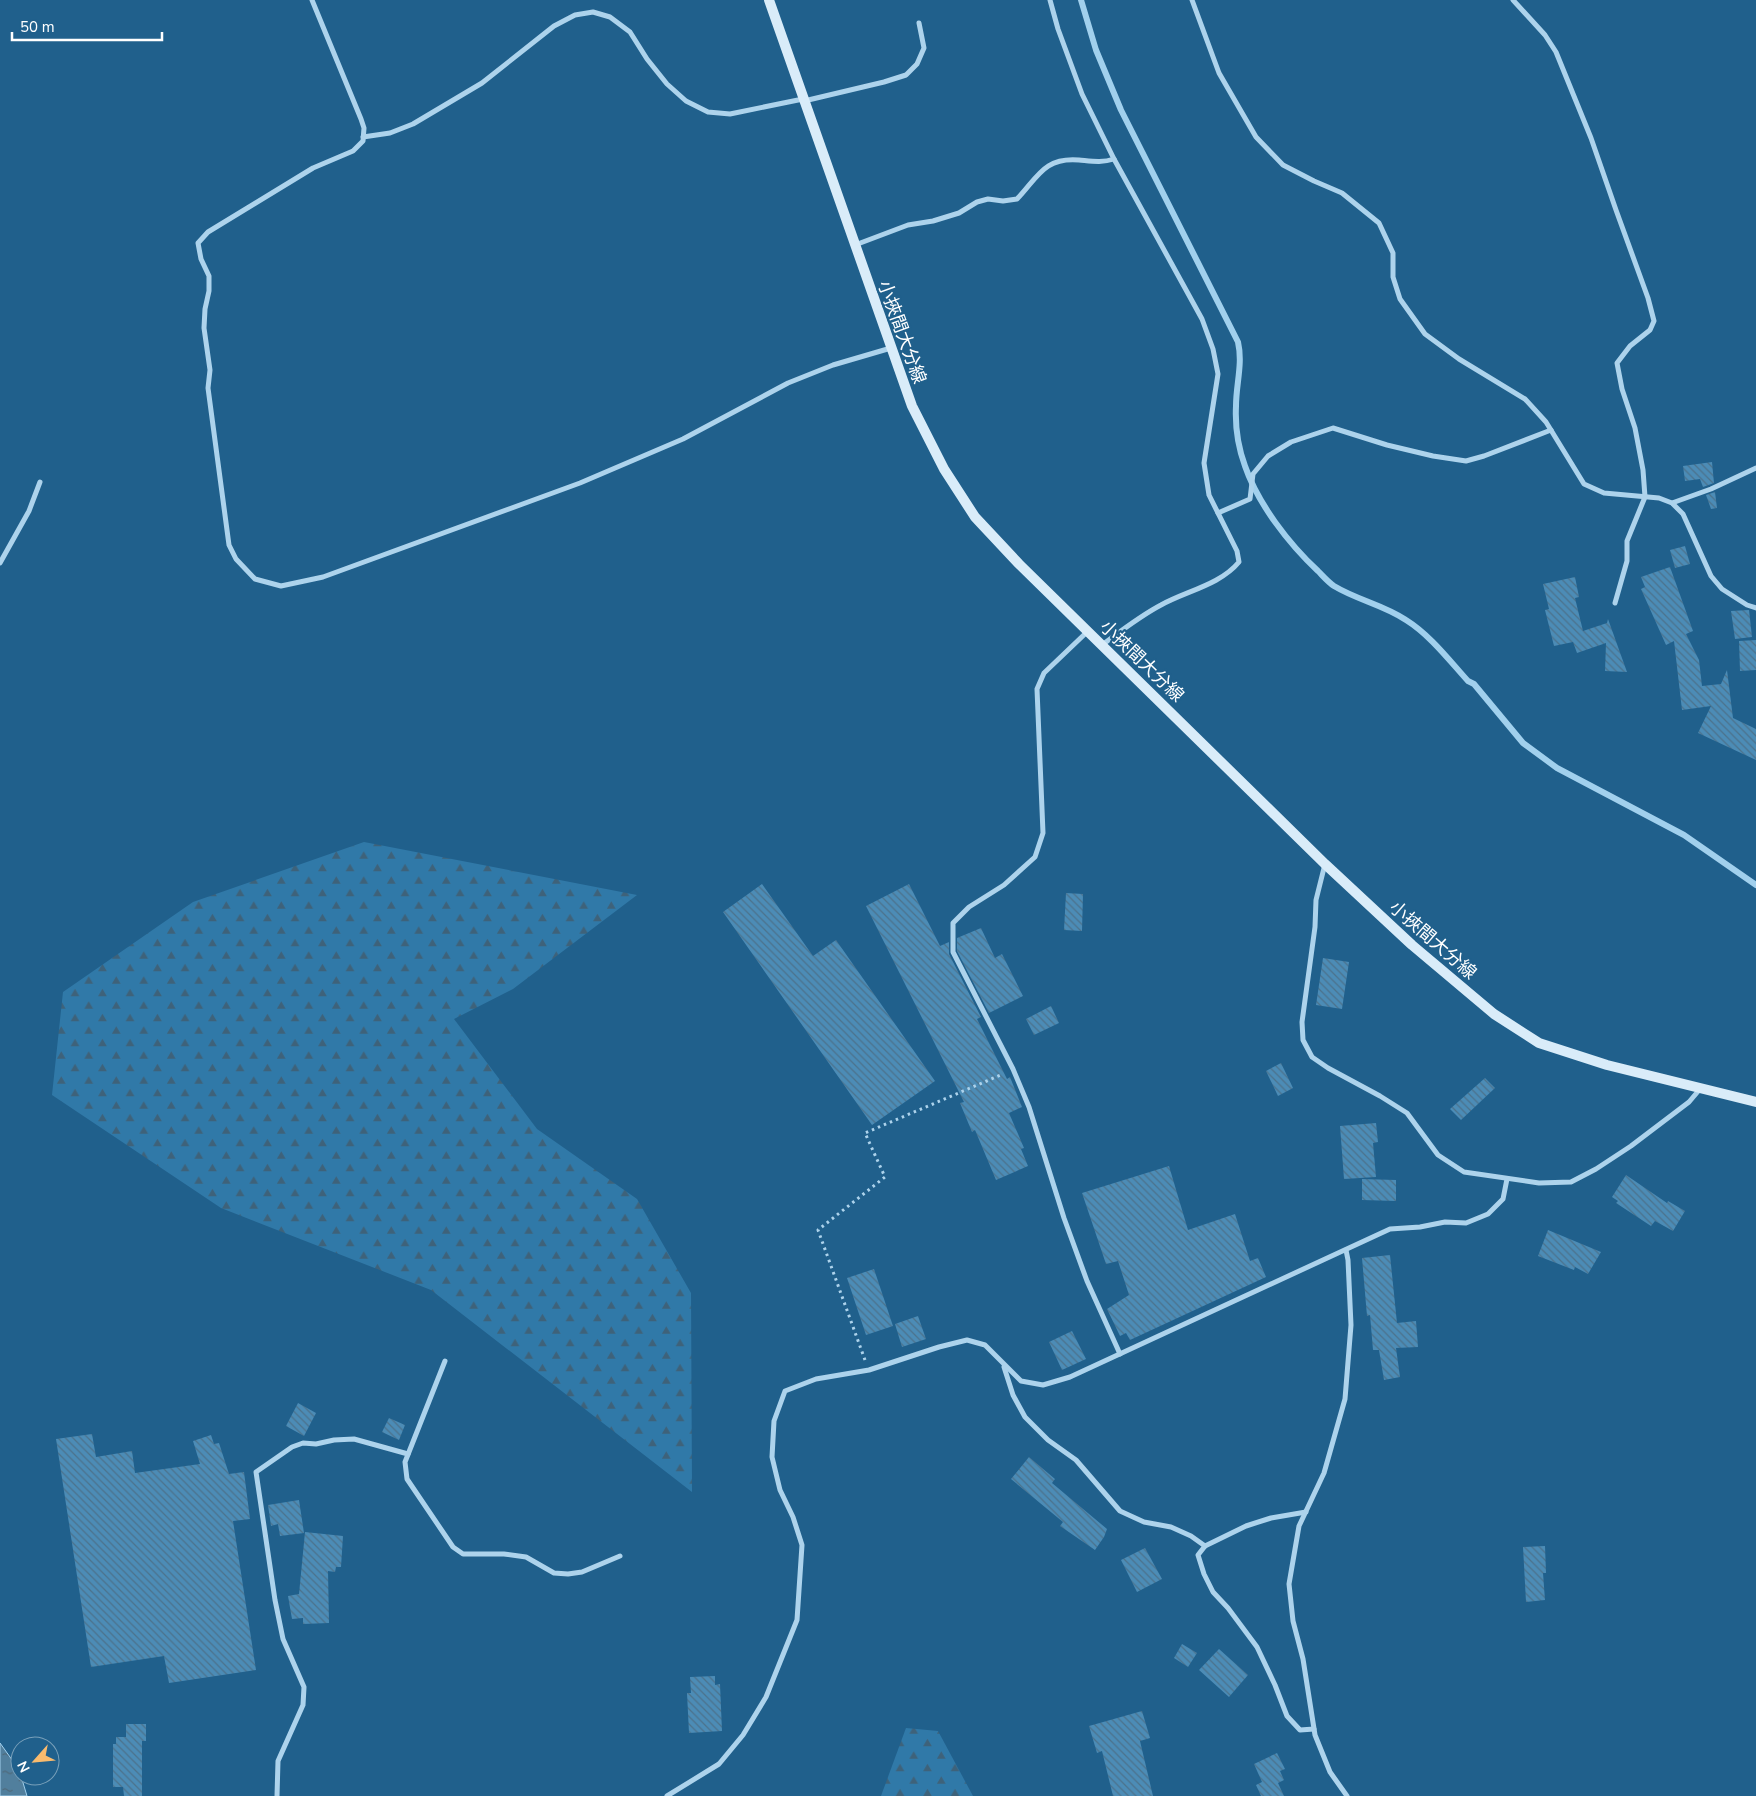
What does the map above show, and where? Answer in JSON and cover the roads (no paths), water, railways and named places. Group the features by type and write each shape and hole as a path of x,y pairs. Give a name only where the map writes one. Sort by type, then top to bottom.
{"main road":[{"name":"小挾間大分線","path":"769,0 912,406 944,469 975,517 1019,564 1326,864 1412,945 1494,1014 1539,1044 1607,1065 1756,1102"}],"street":[{"path":"312,0 361,119 364,128 363,141 353,151 313,168 208,232 198,243 201,259 209,276 204,328 210,370 208,388 229,545 236,559 255,579 281,586 323,577 411,546 580,483 683,439 788,383 833,365 891,348"},
{"path":"1050,0 1058,29 1082,94 1114,159 1202,319 1213,349 1218,374 1204,463 1209,495 1237,551 1239,562 1232,571 1206,585 1161,604 1102,645"},
{"path":"1192,0 1219,73 1256,137 1283,165 1342,193 1379,223 1394,253 1393,277 1400,299 1424,334 1460,359 1525,399 1551,430 1584,484 1604,493 1659,498 1672,503 1683,514 1711,576 1722,589 1747,605 1756,608"},
{"path":"1513,0 1545,35 1556,52 1592,138 1648,298 1654,321 1650,330 1630,346 1617,364 1622,389 1635,428 1643,470 1645,497 1628,541 1627,562 1615,603"},
{"path":"363,136 390,133 413,124 482,82 554,26 575,15 593,12 610,17 630,32 647,59 667,84 686,101 708,112 730,114 804,100 884,82 906,75 917,64 924,48 919,23"},
{"path":"854,245 908,225 933,221 959,213 977,202 988,199 1003,201 1018,199 1037,174 1054,162 1067,159 1104,162 1114,159"},
{"path":"1218,513 1250,499 1253,474 1268,456 1291,442 1333,428 1433,456 1466,461 1551,430"},
{"path":"1672,503 1756,468"},
{"path":"0,563 29,512 40,482"},
{"path":"1088,631 1044,673 1037,689 1043,833 1035,857 1004,884 969,907 953,923 953,952 1013,1069 1029,1107 1070,1236 1087,1280 1120,1354"},
{"path":"1326,864 1316,900 1315,927 1302,1022 1303,1040 1312,1056 1328,1068 1380,1096 1407,1114 1438,1155 1464,1172 1539,1183 1571,1182 1596,1169 1631,1146 1689,1102 1700,1088"},
{"path":"667,1796 719,1764 743,1735 766,1697 797,1620 802,1545 793,1516 780,1490 772,1457 774,1420 785,1391 816,1379 868,1370 939,1346 967,1340 985,1345 1021,1382 1043,1384 1070,1377 1390,1229 1420,1227 1445,1222 1466,1223 1488,1214 1503,1199 1507,1179"},
{"path":"1346,1250 1351,1325 1346,1399 1324,1473 1300,1526 1289,1584 1293,1621 1303,1659 1315,1736 1330,1772 1347,1796"},
{"path":"445,1361 405,1462 407,1479 453,1547 463,1554 504,1554 526,1557 554,1573 568,1574 582,1572 620,1556"},
{"path":"1004,1365 1013,1395 1025,1417 1048,1440 1076,1460 1120,1511 1144,1522 1171,1527 1191,1536 1205,1546"},
{"path":"277,1796 278,1761 303,1705 304,1687 283,1639 275,1600 256,1472 292,1447 303,1443 316,1444 334,1440 354,1439 408,1454"},
{"path":"1306,1512 1271,1518 1246,1526 1205,1546 1198,1556 1213,1592 1228,1608 1257,1647 1287,1716 1300,1730 1314,1729"}],"water":[{"path":"0,1743 10,1757 10,1786 24,1786 27,1796 0,1796"}],"waterway":[{"path":"1081,0 1096,50 1121,110 1238,342 1240,366 1236,414 1240,451 1258,495 1276,523 1296,549 1334,586 1398,615 1423,633 1468,681 1474,684 1523,743 1557,768 1684,835 1756,885"}]}
